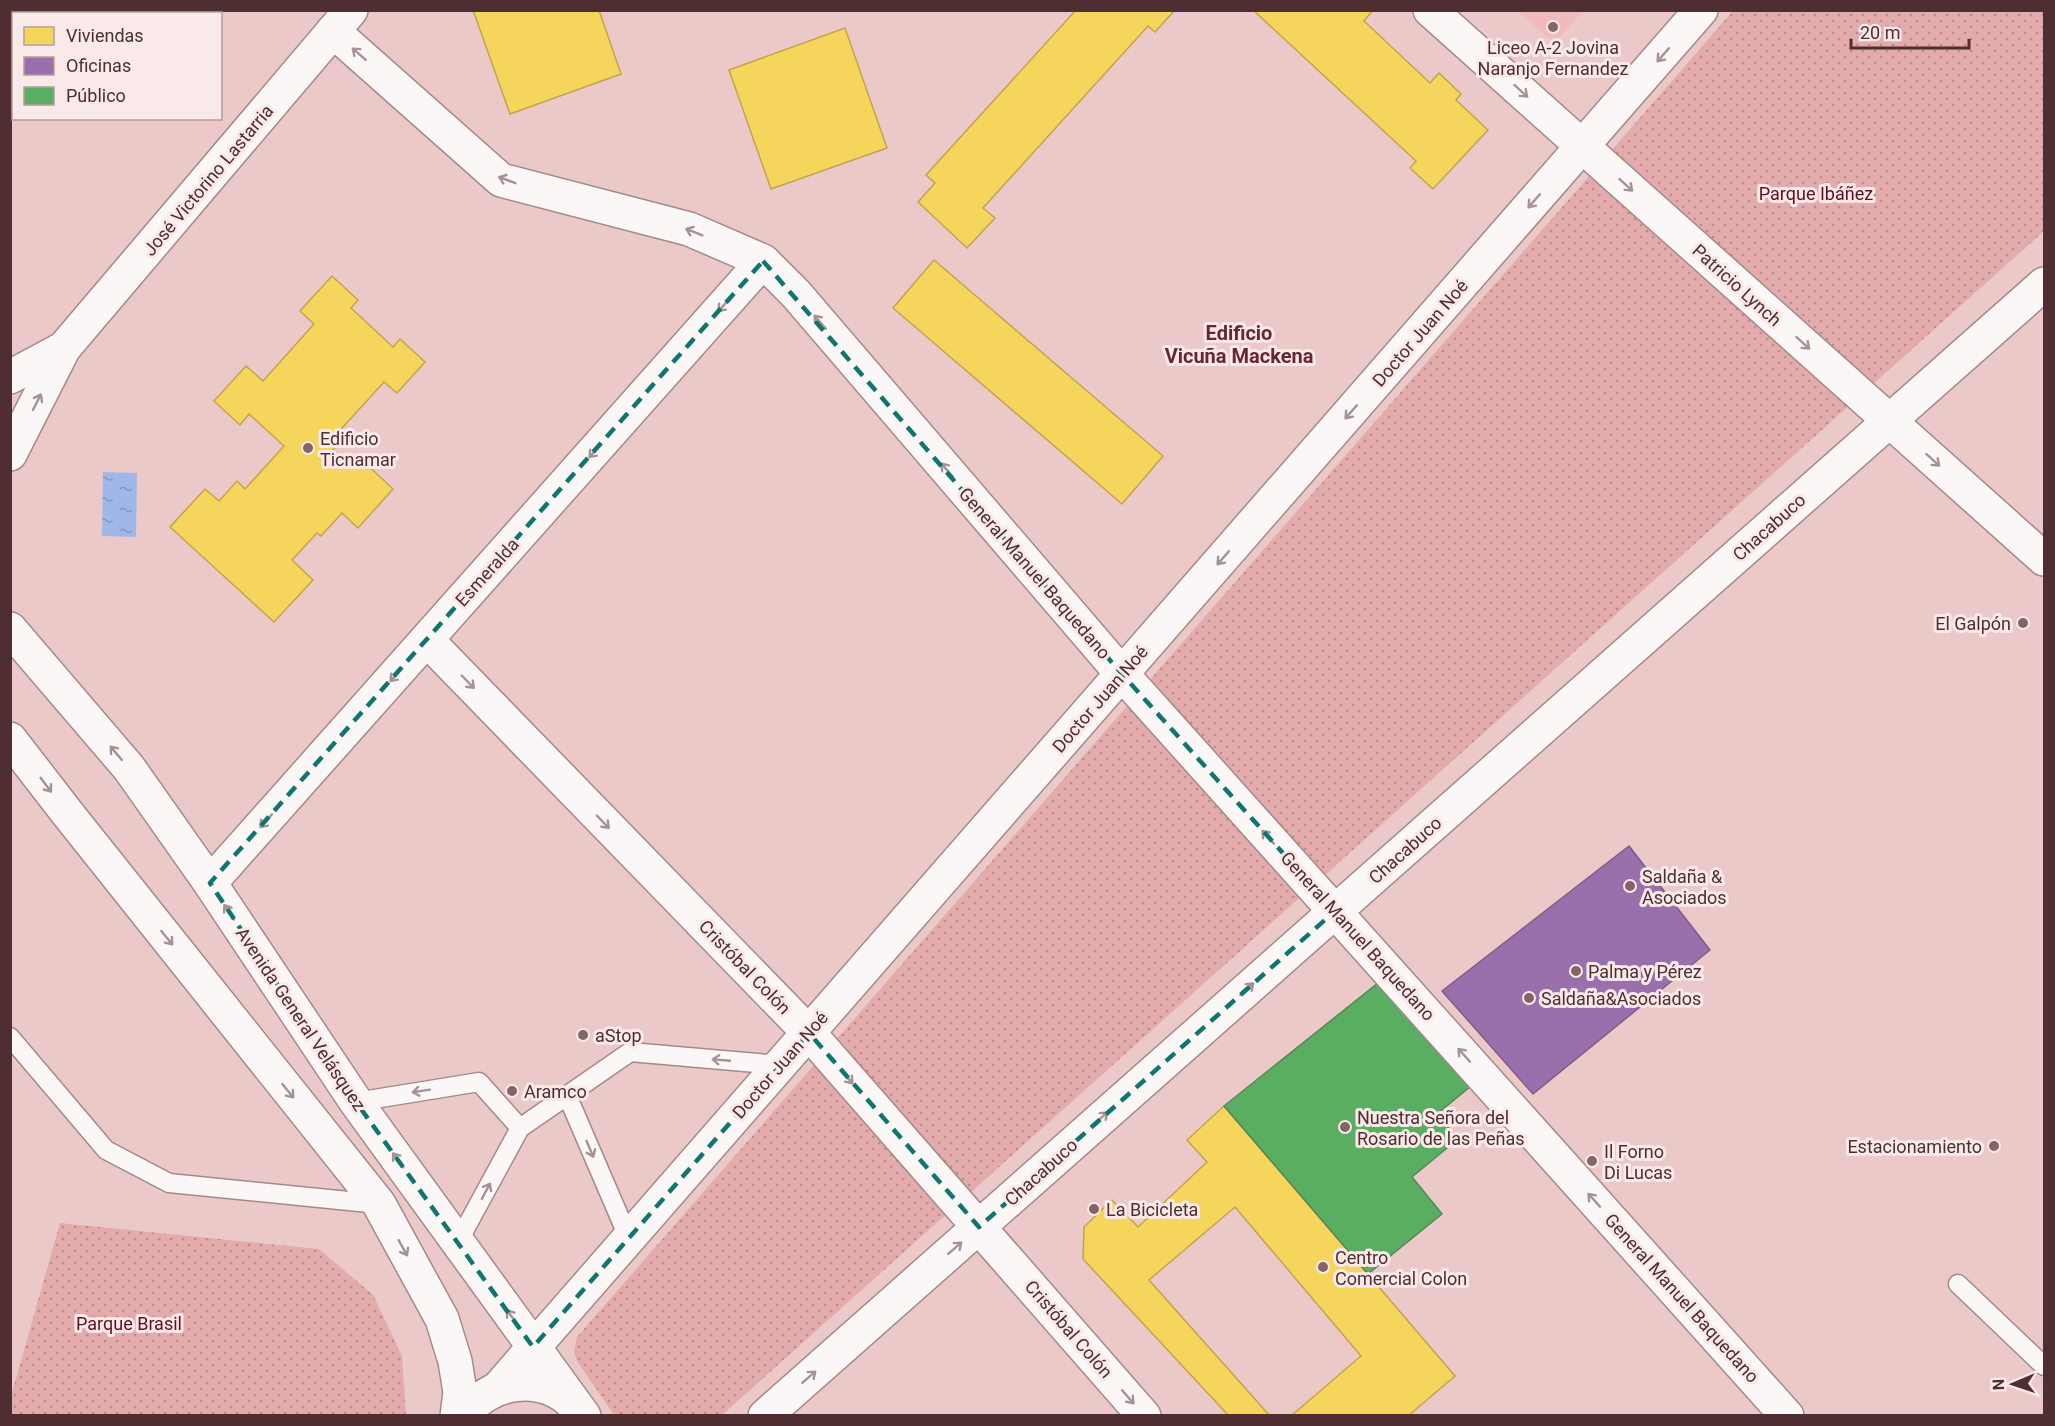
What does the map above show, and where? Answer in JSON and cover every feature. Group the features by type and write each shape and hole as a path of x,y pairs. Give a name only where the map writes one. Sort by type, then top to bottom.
{"street":[{"name":"Patricio Lynch","path":"1430,10 2044,559"},
{"name":"Doctor Juan Noé","path":"464,1416 480,1398 499,1387 1701,10"},
{"name":"General Manuel Baquedano","path":"342,21 501,180 688,229 763,261 796,294 1122,674 1787,1416"},
{"name":"José Victorino Lastarria","path":"10,454 64,348 342,21"},
{"name":"Esmeralda","path":"210,883 763,261"},
{"name":"Chacabuco","path":"765,1416 2044,284"},
{"name":"José Victorino Lastarria","path":"10,377 64,348"},
{"name":"Avenida General Velásquez","path":"10,629 129,768 210,883 356,1102 584,1416"},
{"name":"Cristóbal Colón","path":"427,640 808,1033 1144,1416"},
{"path":"10,739 379,1204 441,1319 455,1361 460,1392 457,1416"},
{"path":"499,1387 523,1384 548,1388 564,1396 584,1416"}],"lane":[{"path":"10,1037 106,1150 169,1183 379,1204"},
{"path":"458,1242 520,1128 630,1052 780,1065"},
{"path":"356,1102 479,1082 520,1128"},
{"path":"567,1095 628,1239"},
{"path":"1958,1284 2044,1366"}],"highlighted area":[{"path":"763,261 1122,674 1335,911 979,1227 809,1033 533,1347 356,1102 210,883"}],"shaded area":[{"name":"Liceo A-2 Jovina Naranjo Fernandez","path":"1517,11 1583,11 1555,43"}],"green space":[{"name":"Parque Ibáñez","path":"1733,11 2044,11 2044,231 722,1415 614,1415 577,1361 574,1352 577,1337"},
{"name":"Parque Brasil","path":"60,1223 319,1249 373,1295 402,1356 406,1415 11,1415 11,1396"}],"water":[{"path":"103,472 137,473 136,537 102,536"}],"building: Viviendas":[{"path":"473,10 599,10 621,74 510,114"},
{"path":"1076,10 1175,10 1155,32 1148,26 983,208 995,218 967,248 918,202 935,183 926,175"},
{"path":"1253,10 1373,10 1364,21 1430,83 1439,73 1461,94 1456,100 1488,130 1433,189 1410,168 1416,161"},
{"path":"845,28 887,148 771,189 729,70"},
{"path":"934,260 1163,456 1122,504 893,308"},
{"name":"Edificio Ticnamar","path":"332,276 358,300 351,308 393,347 400,339 425,362 397,393 384,382 333,438 339,443 333,450 352,468 361,459 393,489 358,528 342,513 321,536 317,533 292,560 313,580 274,622 170,527 205,489 219,501 237,481 245,489 284,446 249,414 240,425 214,401 246,366 263,381 314,324 300,311"},
{"name":"Centro Comercial Colon","path":"1224,1106 1455,1376 1408,1416 1291,1416 1361,1356 1235,1207 1149,1280 1270,1416 1229,1416 1083,1259 1084,1227 1112,1200 1138,1227 1207,1162 1187,1140"}],"building: Oficinas":[{"name":"Palma y Pérez","path":"1629,846 1710,950 1533,1094 1442,991"}],"building: Público":[{"name":"Nuestra Señora del Rosario de las Peñas","path":"1388,975 1476,1082 1437,1114 1458,1139 1412,1177 1442,1214 1368,1274 1224,1106"}],"place":[{"name":"Liceo A-2 Jovina Naranjo Fernandez","path":"1553,27"},
{"name":"Edificio Ticnamar","path":"308,448"},
{"name":"El Galpón","path":"2023,623"},
{"name":"Saldaña & Asociados","path":"1630,886"},
{"name":"Palma y Pérez","path":"1576,971"},
{"name":"Saldaña&Asociados","path":"1529,998"},
{"name":"aStop","path":"583,1035"},
{"name":"Aramco","path":"512,1091"},
{"name":"Nuestra Señora del Rosario de las Peñas","path":"1345,1127"},
{"name":"Estacionamiento","path":"1994,1146"},
{"name":"Il Forno Di Lucas","path":"1592,1161"},
{"name":"La Bicicleta","path":"1094,1209"},
{"name":"Centro Comercial Colon","path":"1323,1267"}],"district":[{"name":"Edificio Vicuña Mackena","path":"1239,344"}]}
